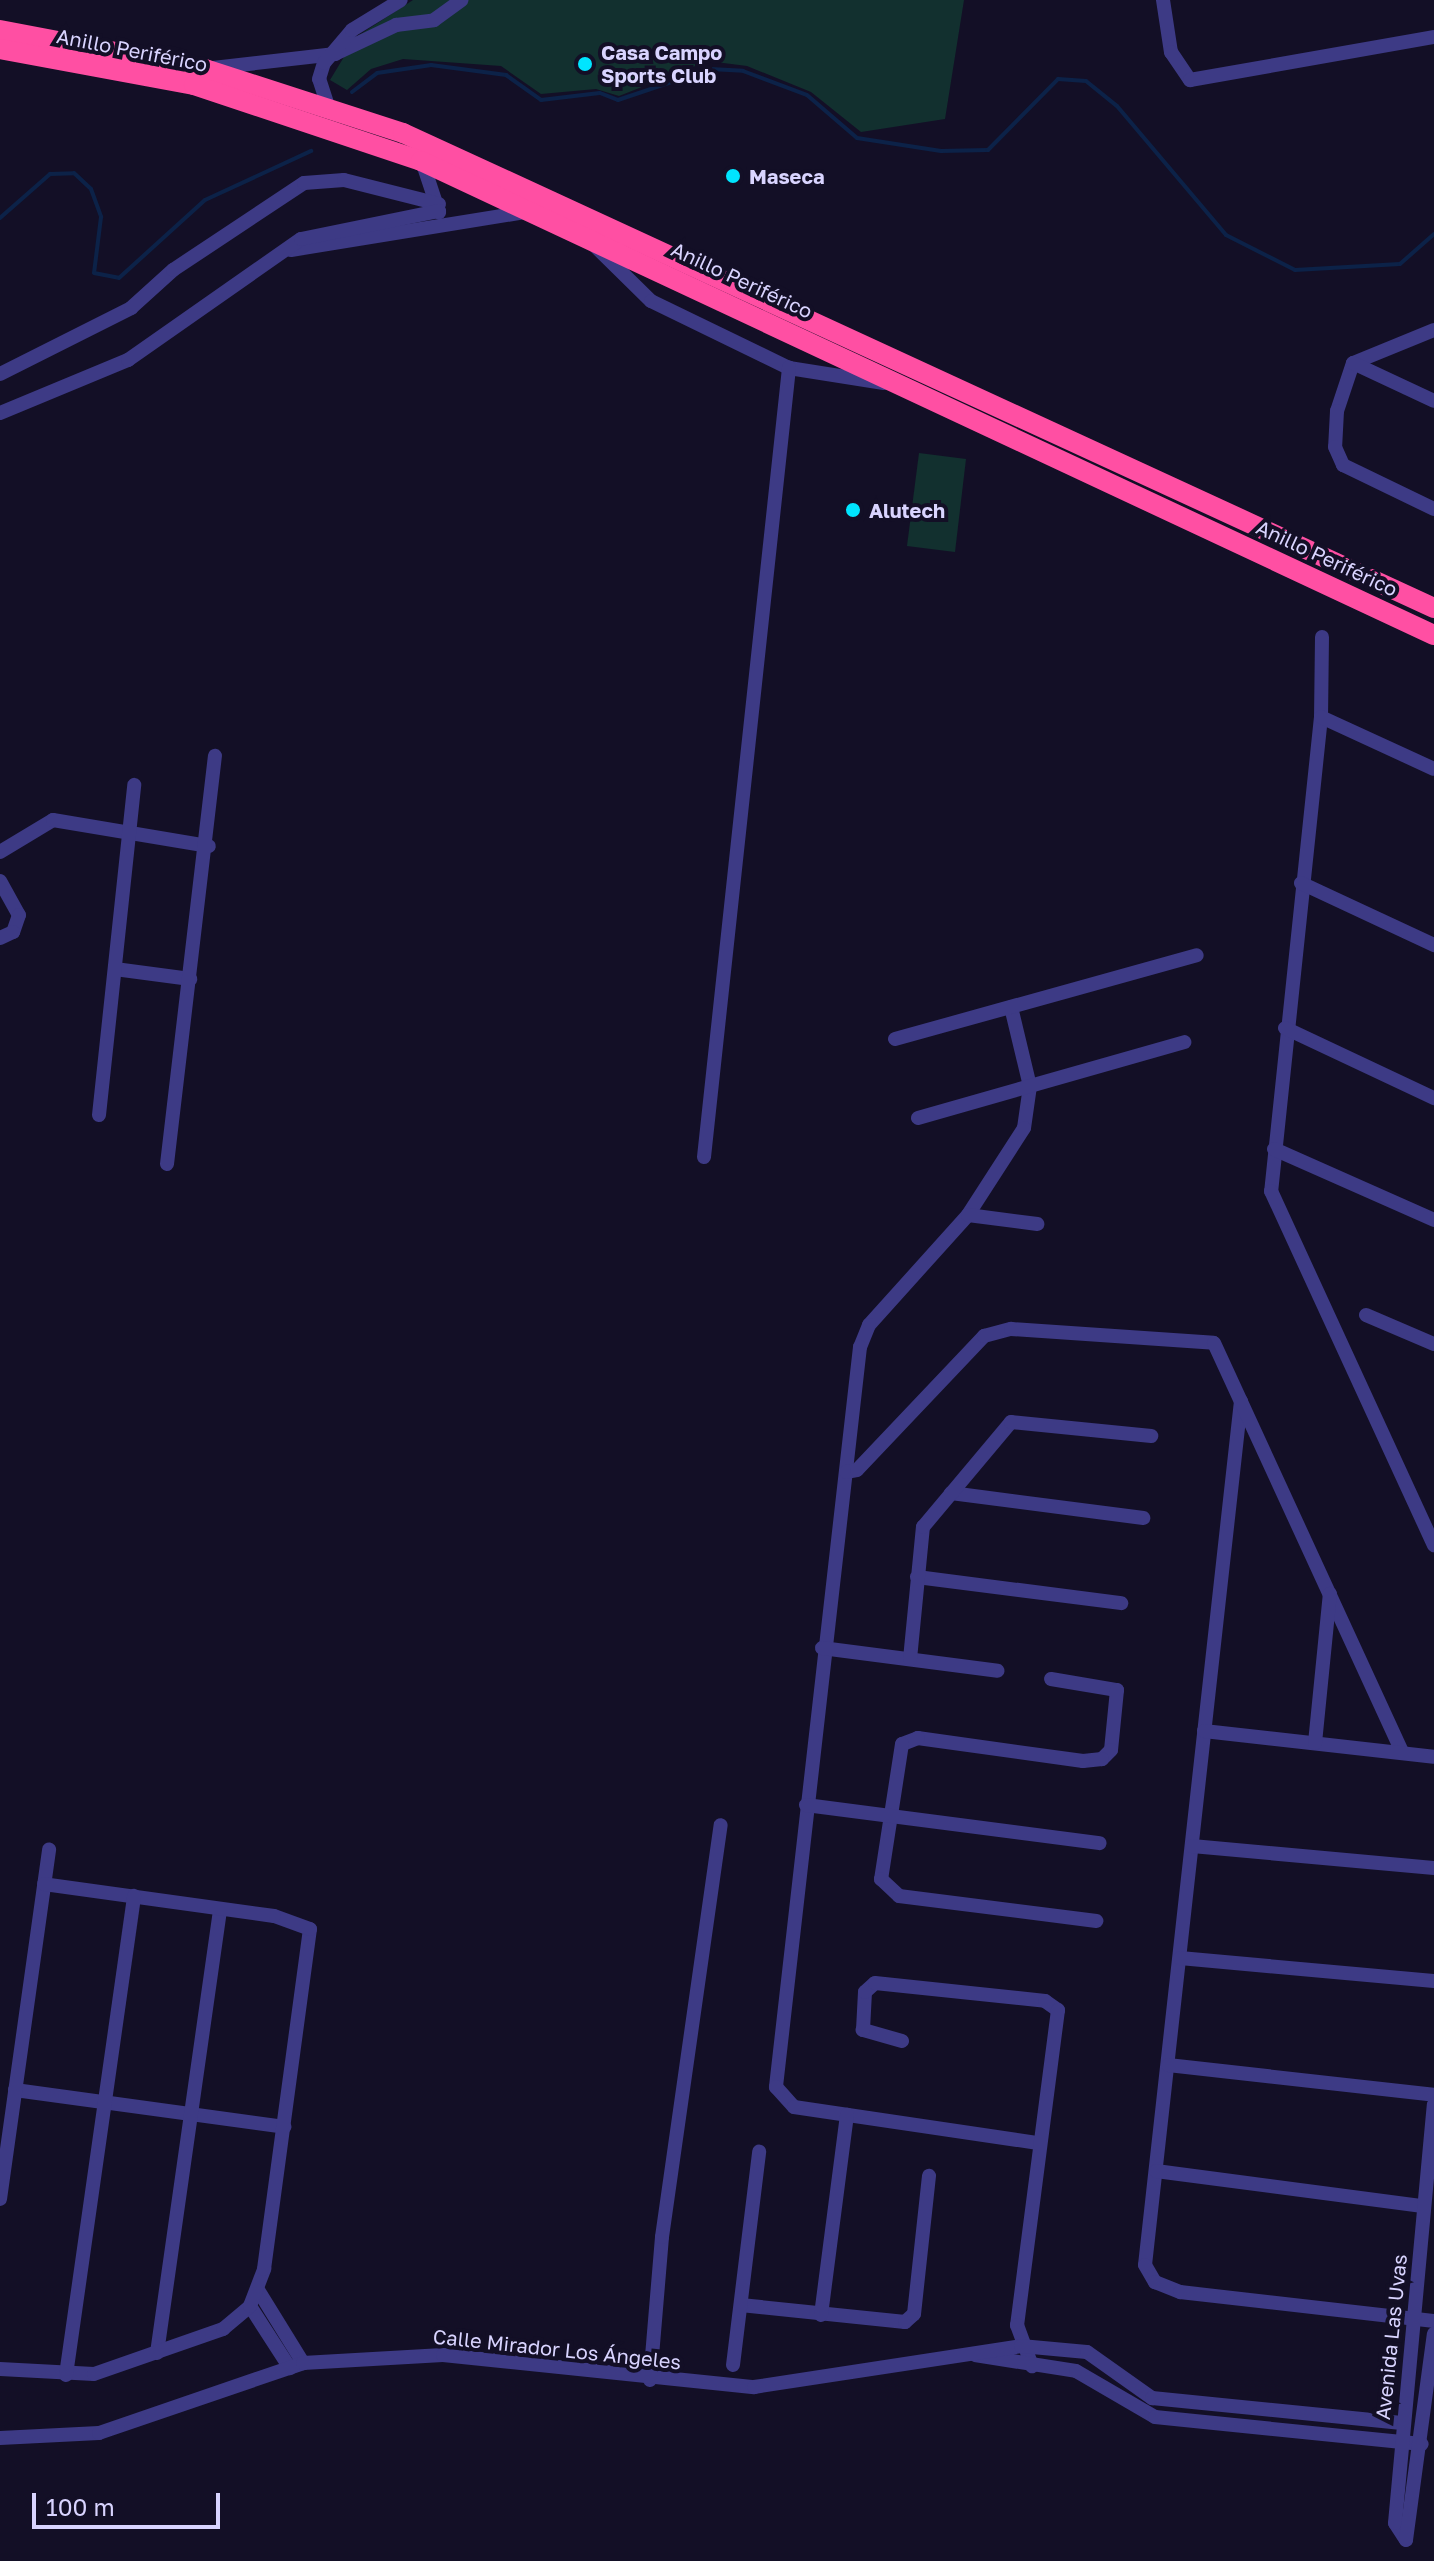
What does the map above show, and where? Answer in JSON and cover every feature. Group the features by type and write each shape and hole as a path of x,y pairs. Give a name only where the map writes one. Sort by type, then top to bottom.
{"highway":[{"name":"Anillo Periférico","path":"0,30 205,69 327,103 528,186 1434,608"},
{"name":"Anillo Periférico","path":"0,49 194,85 421,161 579,230 1434,635"}],"street":[{"path":"327,103 320,70 352,30 401,0"},
{"path":"205,69 335,54 396,25 434,20 462,0"},
{"path":"1163,0 1171,52 1190,80 1433,37"},
{"path":"421,161 440,213"},
{"path":"0,374 131,308 173,270 304,183 344,180 440,213"},
{"path":"0,413 128,360 231,282 291,250 440,213 535,210"},
{"path":"579,230 651,301 789,368 914,388"},
{"path":"1434,330 1353,363 1337,411 1335,447 1343,465 1434,509"},
{"path":"1353,363 1434,401"},
{"path":"704,1157 789,368"},
{"path":"1322,637 1321,717 1285,1028 1271,1191 1434,1545"},
{"path":"1321,717 1434,769"},
{"path":"167,1164 209,846 215,756"},
{"path":"99,1115 134,785"},
{"path":"0,852 53,820 209,846"},
{"path":"0,881 19,915 13,932 0,938"},
{"path":"1301,883 1434,945"},
{"path":"895,1039 1197,955"},
{"path":"115,969 190,979"},
{"path":"1011,1007 1030,1086 1012,1153 968,1215 869,1325 860,1347 822,1648 776,2087 794,2107 1038,2143"},
{"path":"1285,1028 1434,1098"},
{"path":"918,1118 1184,1042"},
{"path":"1274,1149 1434,1220"},
{"path":"968,1215 1037,1224"},
{"path":"1366,1315 1434,1344"},
{"path":"846,1472 857,1470 971,1342 997,1331 1214,1343 1403,1753"},
{"path":"1241,1401 1145,2265 1155,2282 1180,2292 1434,2321"},
{"path":"910,1659 923,1527 1011,1422 1151,1436"},
{"path":"951,1493 1143,1518"},
{"path":"917,1577 1121,1603"},
{"path":"1315,1743 1330,1594"},
{"path":"822,1648 998,1671"},
{"path":"1051,1679 1117,1690 1111,1750 1102,1759 918,1738 896,1752 881,1879 899,1896 1096,1921"},
{"path":"1204,1731 1434,1757"},
{"path":"806,1805 1100,1843"},
{"path":"650,2380 662,2237 721,1825"},
{"path":"1192,1846 1434,1868"},
{"path":"0,2199 49,1849"},
{"path":"0,2369 66,2375 94,2374 223,2329 250,2306 258,2290 284,2127 310,1929 220,1909 44,1884"},
{"path":"66,2375 134,1896"},
{"path":"157,2353 220,1909"},
{"path":"1180,1958 1434,1981"},
{"path":"902,2041 863,2030 865,1992 875,1983 1045,2001 1058,2010 1038,2143 1017,2325 1021,2346 1032,2366"},
{"path":"1168,2065 1434,2095"},
{"path":"15,2090 284,2127"},
{"name":"Avenida Las Uvas","path":"1422,2444 1401,2442 1434,2105"},
{"path":"821,2315 847,2115"},
{"path":"733,2365 759,2152"},
{"path":"1156,2171 1423,2206"},
{"path":"741,2305 889,2325 914,2314 929,2176"},
{"path":"258,2290 296,2365"},
{"path":"250,2306 296,2365"},
{"path":"1401,2442 1395,2523 1406,2540 1422,2444 1434,2334"},
{"name":"Calle Mirador Los Ángeles","path":"0,2438 99,2433 296,2365 443,2355 650,2380 754,2387 1021,2346 1087,2352 1152,2398 1402,2423"},
{"name":"Calle Mirador Los Ángeles","path":"975,2355 1076,2371 1155,2417 1401,2442"}],"green space":[{"name":"Casa Campo Sports Club","path":"413,0 964,0 945,119 861,132 811,92 747,66 708,61 619,96 596,89 541,94 501,66 403,59 371,69 347,90 330,80 356,37"},
{"path":"919,453 966,459 955,552 907,546"}],"waterway":[{"path":"352,92 377,73 431,65 506,75 541,100 600,93 618,100 710,69 743,71 807,95 857,138 941,151 988,150 1058,79 1086,81 1117,106 1226,235 1295,270 1400,264 1434,234"},
{"path":"0,218 50,174 74,173 91,189 101,217 94,273 119,278 205,200 311,151"}],"place":[{"name":"Casa Campo Sports Club","path":"585,64"},
{"name":"Maseca","path":"733,176"},
{"name":"Alutech","path":"853,510"}]}
